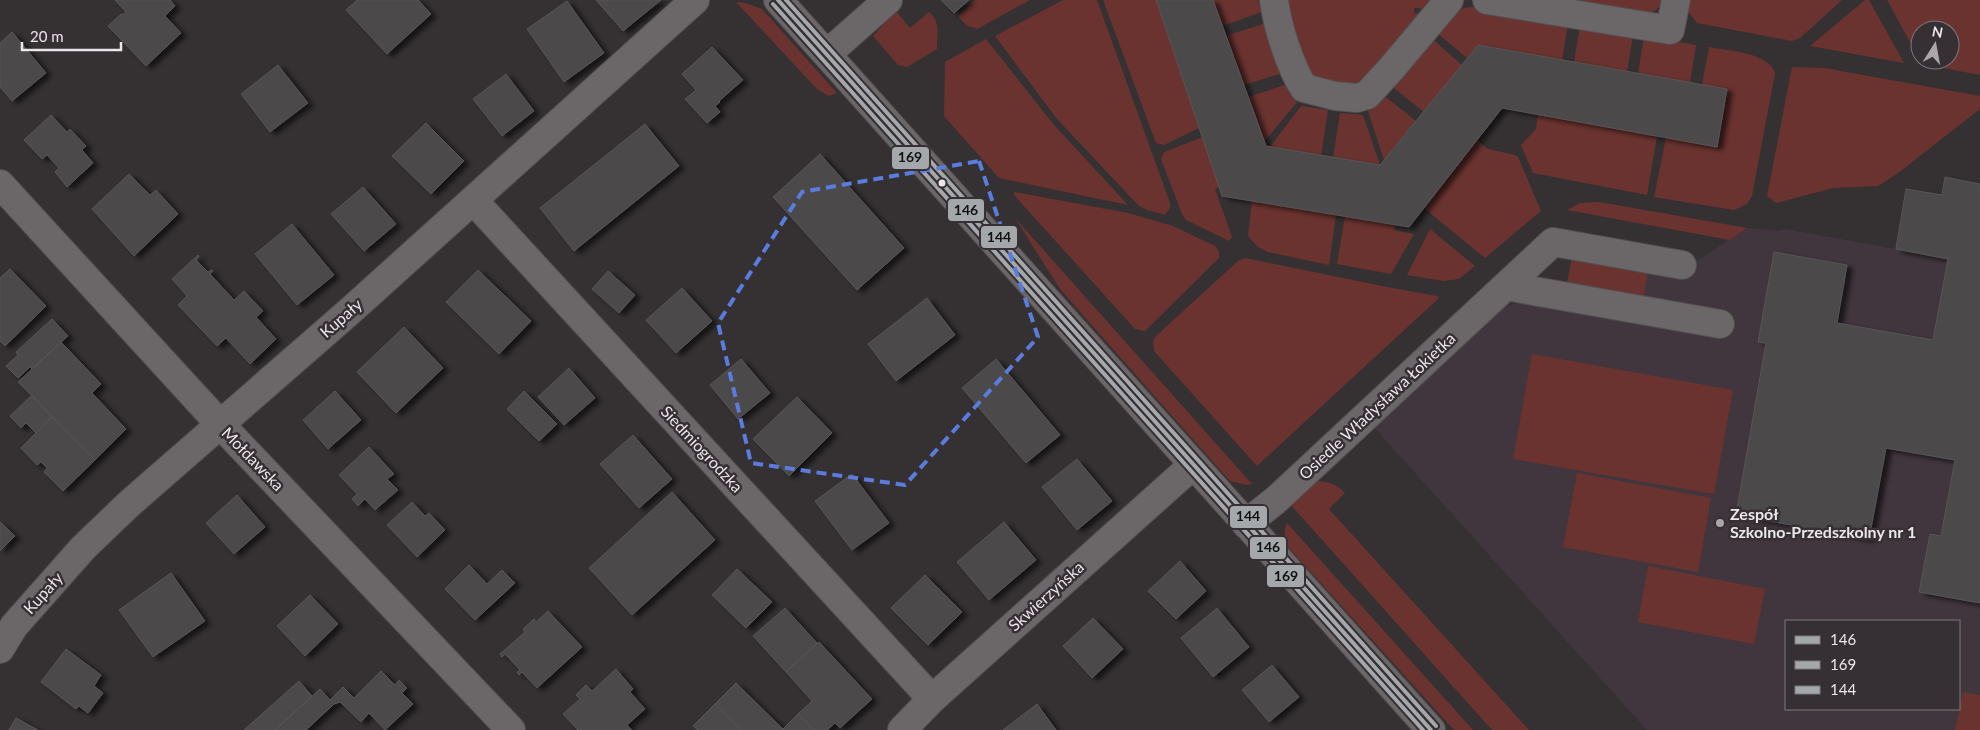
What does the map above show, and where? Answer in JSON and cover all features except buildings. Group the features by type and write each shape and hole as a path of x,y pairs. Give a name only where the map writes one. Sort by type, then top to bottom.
{"street":[{"name":"Kupały","path":"0,649 14,626 83,548 130,502 350,311 695,0"},
{"path":"778,0 1431,730"},
{"path":"827,54 888,0"},
{"path":"1274,0 1276,14 1296,76 1304,88 1335,96 1357,98 1367,95 1374,89 1448,0"},
{"path":"1487,0 1670,30 1676,0"},
{"name":"Mołdawska","path":"0,184 219,423 511,730"},
{"name":"Siedmiogrodzka","path":"473,200 932,698"},
{"name":"Osiedle Władysława Łokietka","path":"1246,524 1277,499 1553,242 1682,265"},
{"path":"1506,286 1720,324"},
{"name":"Skwierzyńska","path":"902,730 932,698 1193,465"}],"highlighted area":[{"path":"979,161 1038,337 905,485 751,463 718,323 802,192"}],"shaded area":[{"path":"975,0 1030,0 977,29 966,25 958,16"},
{"path":"1063,0 1097,0 1170,203 1170,208 1165,215 1147,210 1138,205 1057,119 995,36"},
{"path":"1103,0 1156,0 1199,128 1164,145 1156,143"},
{"path":"1213,0 1258,0 1262,12 1222,26"},
{"path":"1284,0 1435,0 1427,9 1414,8 1414,13 1421,15 1368,80 1354,87 1321,86 1308,72"},
{"path":"1547,0 1662,0 1664,2 1656,10 1648,14"},
{"path":"1686,0 1842,0 1800,38 1792,41 1697,23 1685,7"},
{"path":"1865,0 1869,0 1904,63 1810,46"},
{"path":"1887,0 1980,0 1980,75 1954,70 1960,70 1960,20 1910,20 1910,42"},
{"path":"736,2 762,9 837,93 829,96 817,89"},
{"path":"1473,7 1568,23 1562,61 1478,45 1467,58 1436,32 1456,12"},
{"path":"896,11 910,28 929,12 937,24 937,49 907,67 898,65 873,36"},
{"path":"1269,22 1286,72 1244,85 1226,36"},
{"path":"1580,26 1633,35 1627,72 1574,62"},
{"path":"1644,36 1696,45 1690,83 1638,74"},
{"path":"1430,37 1462,65 1424,112 1390,85"},
{"path":"986,39 1054,125 1128,205 999,178 944,116 945,62"},
{"path":"1709,47 1736,51 1756,57 1771,66 1775,73 1752,196 1747,204 1734,210 1654,197 1666,138 1717,147 1727,90 1702,85"},
{"path":"1792,67 1824,68 1980,96 1980,109 1898,173 1878,186 1833,188 1776,203 1767,196"},
{"path":"1288,84 1297,102 1264,142 1248,97"},
{"path":"1382,94 1416,121 1384,160 1368,111"},
{"path":"1301,106 1328,110 1321,156 1270,147"},
{"path":"1340,113 1363,115 1380,165 1333,158"},
{"path":"1538,114 1657,136 1647,195 1533,173 1521,145 1536,129"},
{"path":"1203,137 1219,187 1215,189 1232,237 1229,241 1186,220 1161,159 1164,152"},
{"path":"1477,140 1488,149 1518,157 1541,211 1485,258 1424,208"},
{"name":"Zespół Szkolno-Przedszkolny nr 1","path":"1945,177 1980,184 1980,730 1647,730 1371,424 1497,309 1524,301 1562,306 1572,257 1678,274 1747,228 1780,231 1785,229 1895,249 1906,189 1942,195"},
{"path":"1014,192 1128,213 1173,226 1215,246 1219,251 1219,258 1145,331 1135,329 1014,195"},
{"path":"1252,201 1336,215 1329,265 1268,252 1258,247 1248,236"},
{"path":"1597,202 1747,228 1730,240 1567,210 1580,203"},
{"path":"1345,216 1395,224 1394,230 1414,234 1391,274 1337,264"},
{"path":"1015,218 1252,484 1246,485 1230,481 1060,289"},
{"path":"1430,229 1475,266 1459,279 1444,281 1407,275"},
{"path":"1572,257 1648,270 1643,301 1566,288"},
{"path":"1245,258 1437,296 1439,298 1257,466 1154,351 1153,341 1156,336 1238,261"},
{"path":"1532,354 1733,390 1714,494 1513,459"},
{"path":"1577,473 1711,498 1698,572 1563,547"},
{"path":"1317,481 1339,487 1345,493 1329,509 1529,730 1492,730 1290,504 1312,483"},
{"path":"1287,523 1473,730 1454,730 1289,548 1285,536"},
{"path":"1648,566 1765,589 1754,644 1638,622"},
{"path":"1963,692 1980,695 1980,730 1955,730"}],"transit line":[{"name":"146","path":"778,0 1431,730"},
{"name":"144","path":"786,0 1436,726"},
{"name":"169","path":"773,4 1423,730"}],"place":[{"name":"Zespół Szkolno-Przedszkolny nr 1","path":"1720,523"}]}
